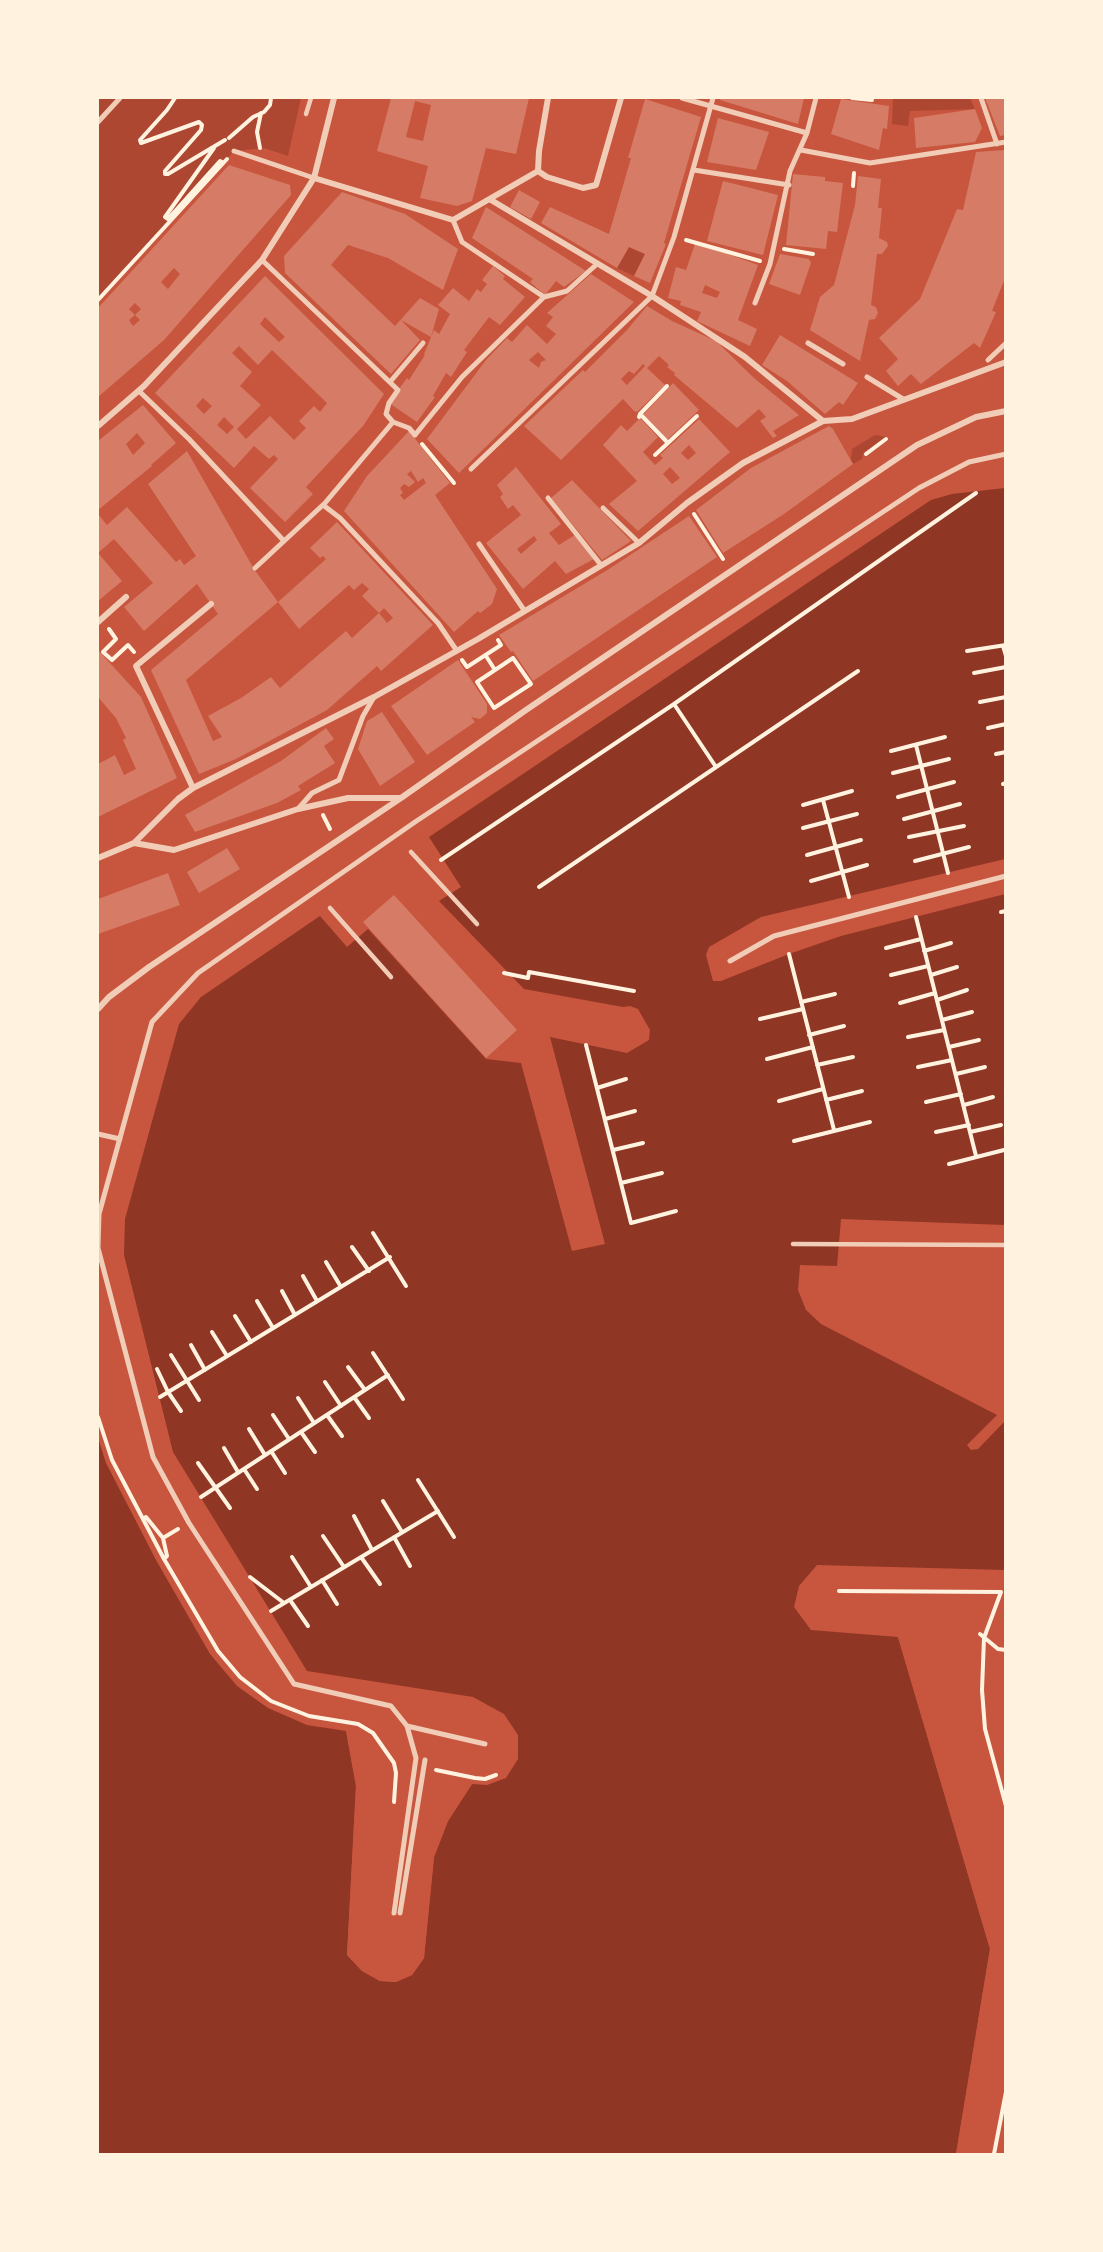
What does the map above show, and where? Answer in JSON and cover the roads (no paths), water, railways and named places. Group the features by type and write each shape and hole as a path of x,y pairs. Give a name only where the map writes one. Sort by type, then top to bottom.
{"street":[{"path":"98,122 120,98"},
{"path":"98,426 139,391 262,260 314,178 334,98"},
{"path":"538,171 538,152 548,98"},
{"path":"538,171 547,177 584,188 596,185 621,98"},
{"path":"682,98 807,133"},
{"path":"471,470 652,296 674,237 713,98"},
{"path":"755,303 775,248 790,171 801,150 816,98"},
{"path":"981,98 997,144"},
{"path":"801,150 870,163 1005,142"},
{"path":"233,149 314,178 453,220 491,200 503,189 538,171"},
{"path":"694,170 789,184"},
{"path":"491,200 652,296 745,357 823,421"},
{"path":"453,220 462,242 544,297"},
{"path":"262,260 398,390 389,403 386,414 393,422 409,428 415,435 462,377 544,297 567,291 597,264"},
{"path":"390,382 423,343"},
{"path":"808,343 843,364"},
{"path":"988,360 1005,343"},
{"path":"98,858 134,843 178,799 193,788 374,697 457,651 639,543 687,503 743,463 823,421 852,419 1005,362"},
{"path":"867,377 903,399"},
{"path":"139,391 189,439 284,541"},
{"path":"98,1009 149,968 917,445 976,417 1005,411"},
{"path":"255,568 323,505 393,422"},
{"path":"425,1760 397,1913 416,1758 407,1726 391,1706 294,1684 189,1523 153,1457 98,1248 99,1214 152,1022 198,973 415,822 919,488 969,462 1005,454"},
{"path":"548,498 601,565"},
{"path":"323,505 340,518 438,623 457,651"},
{"path":"603,508 639,543"},
{"path":"479,544 524,610"},
{"path":"99,621 126,597"},
{"path":"193,788 136,666 211,604"},
{"path":"298,808 312,793 339,780 363,716 374,697"},
{"path":"134,843 174,850 298,808 348,798 401,798"},
{"path":"730,961 774,936 1005,876"},
{"path":"98,1134 120,1138"},
{"path":"407,1726 485,1744"}],"lane":[{"path":"306,114 311,98"},
{"path":"411,852 477,924"},
{"path":"330,908 391,977"},
{"path":"793,1244 1005,1245"}]}
